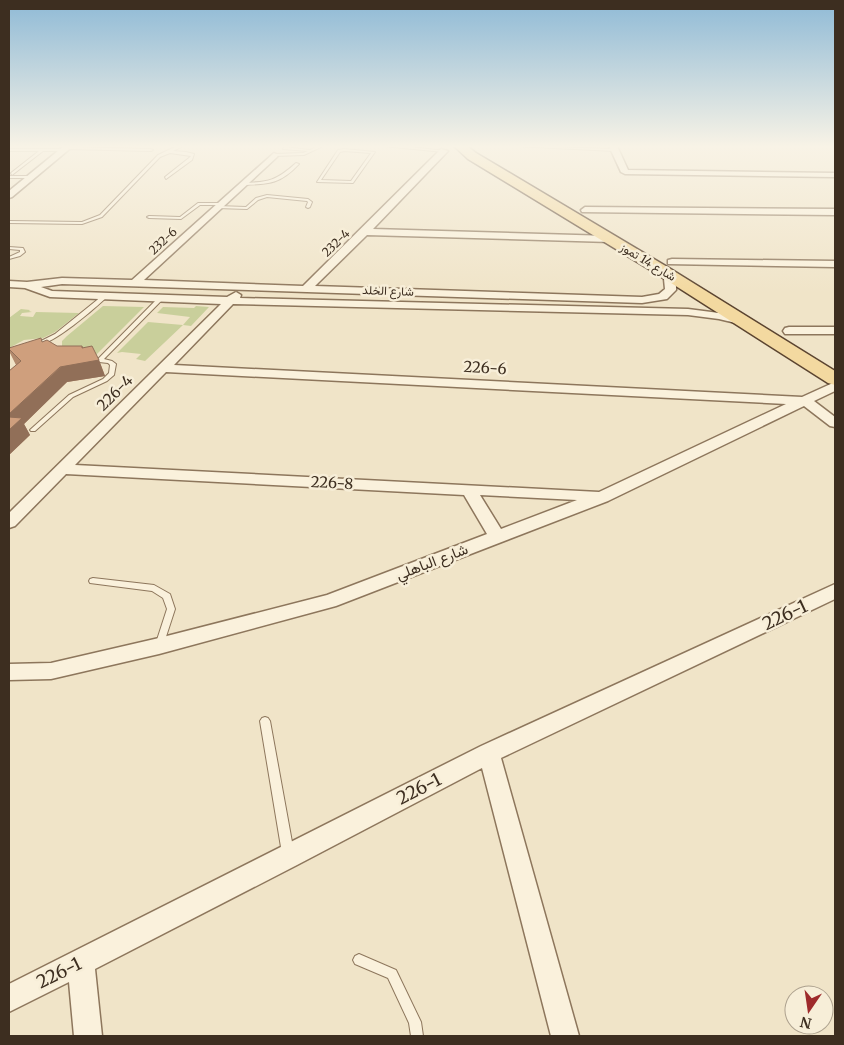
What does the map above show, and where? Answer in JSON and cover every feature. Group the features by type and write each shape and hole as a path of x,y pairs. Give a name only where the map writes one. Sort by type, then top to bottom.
{"main road":[{"name":"شارع 14 تموز","path":"536,195 610,239 668,266"},
{"name":"شارع 14 تموز","path":"560,195 668,266 752,318 835,379"},
{"path":"772,321 812,345"}],"street":[{"name":"232-6","path":"134,284 231,195"},
{"name":"232-4","path":"307,288 401,195"},
{"path":"585,210 835,212"},
{"path":"365,232 610,239"},
{"path":"668,266 835,264"},
{"name":"شارع الخلد","path":"9,284 27,285 62,281 642,300 660,298 670,292 672,281 668,266"},
{"path":"9,297 27,285"},
{"name":"شارع الخلد","path":"27,285 50,294 104,297 688,312 752,318"},
{"name":"226-4","path":"9,522 245,287"},
{"path":"789,331 835,331"},
{"name":"226-6","path":"163,368 806,401"},
{"name":"شارع الباهلي","path":"9,672 51,671 159,646 330,602 602,497 835,386"},
{"path":"806,401 835,423"},
{"name":"226-8","path":"62,469 602,497"},
{"path":"469,490 497,537"},
{"name":"226-1","path":"9,998 490,753 835,591"},
{"path":"490,753 565,1036"},
{"path":"81,962 88,1036"}],"lane":[{"path":"9,222 82,223 101,216 122,195"},
{"path":"149,217 178,219 199,204 247,208 257,199 267,196 308,200 310,202 308,207"},
{"path":"9,258 18,256 23,252 21,249 10,249"},
{"path":"36,345 57,335 104,297"},
{"path":"101,359 160,299"},
{"path":"45,342 50,349"},
{"path":"33,430 71,396 109,378 112,374 113,364 101,359 81,360"},
{"path":"93,582 154,588 168,596 171,609 159,646"},
{"path":"265,721 289,857"},
{"path":"359,960 392,974 415,1022 417,1036"}],"green space":[{"path":"103,306 144,307 96,355 62,346 62,341 67,336"},
{"path":"163,307 209,307 191,326 183,325 190,317 157,313"},
{"path":"21,309 32,312 22,313 20,316 33,317 36,312 79,313 55,332 43,338 24,340 9,348 9,318"},
{"path":"148,322 183,325 145,361 136,359 141,354 117,353"}],"building":[{"path":"41,338 42,342 47,340 57,346 82,346 82,348 92,346 99,360 60,367 9,414 9,371 21,361 9,348"},
{"path":"9,417 22,418 9,430"}]}
